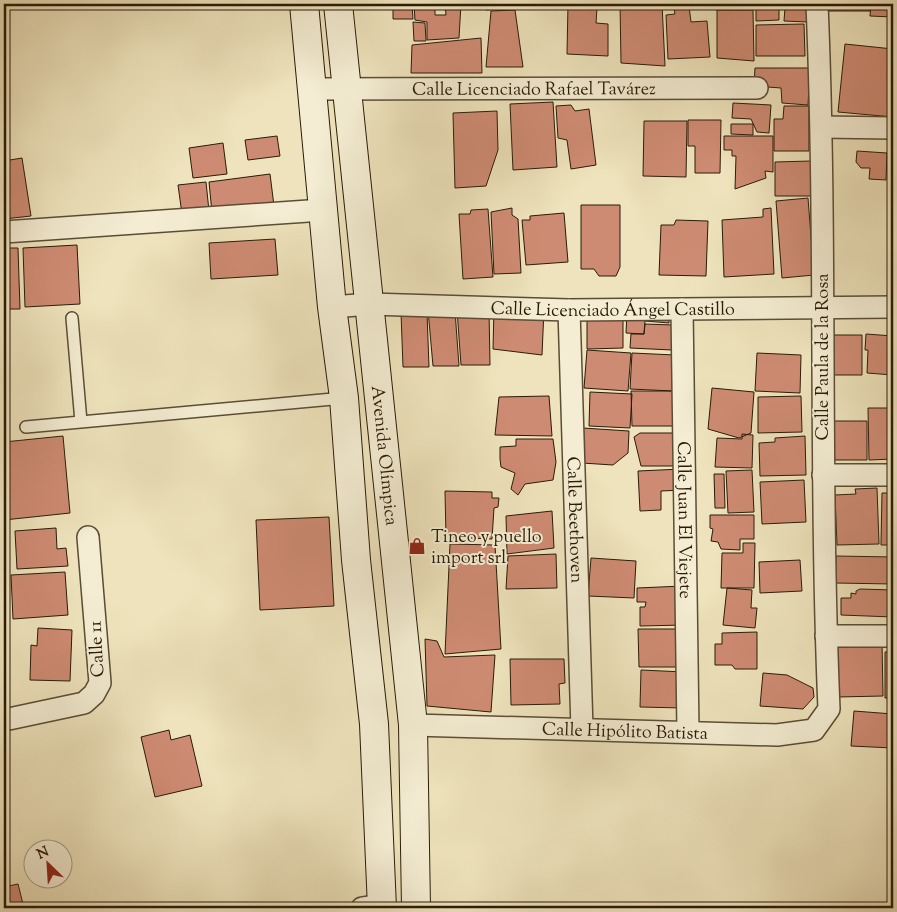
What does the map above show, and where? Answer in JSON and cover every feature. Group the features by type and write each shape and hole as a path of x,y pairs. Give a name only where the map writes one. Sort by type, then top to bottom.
{"main road":[{"name":"Avenida Olímpica","path":"304,4 322,210 344,398 356,560 374,724 375,907"},
{"name":"Avenida Olímpica","path":"338,4 345,88 370,304 377,397 412,725 416,908"},
{"path":"356,560 394,556"}],"street":[{"name":"Calle Paula de la Rosa","path":"818,4 822,127 823,475 829,709"},
{"name":"Calle Licenciado Rafael Tavárez","path":"312,89 757,88"},
{"path":"822,127 893,128"},
{"path":"4,232 322,210"},
{"name":"Calle Licenciado Ángel Castillo","path":"332,307 370,304 569,310 893,307"},
{"name":"Calle Juan El Viejete","path":"682,309 688,731"},
{"name":"Calle Beethoven","path":"569,310 582,729"},
{"path":"823,475 893,475"},
{"name":"Calle 11","path":"4,720 84,703 94,694 100,683 88,537"},
{"path":"826,636 893,636"},
{"name":"Calle Hipólito Batista","path":"412,725 688,731 777,735 814,730 829,709"}],"lane":[{"path":"72,318 81,422"},
{"path":"26,427 344,398"}],"building":[{"path":"393,4 412,4 413,19 393,19"},
{"path":"414,4 435,4 435,15 446,15 445,4 461,4 459,38 427,40 427,22 415,20"},
{"path":"485,4 519,4 519,8 486,10"},
{"path":"568,4 583,4 584,6 597,8 596,23 608,24 608,56 567,54"},
{"path":"620,4 662,4 665,66 621,63"},
{"path":"756,4 807,4 808,22 784,21 785,8 779,8 779,20 756,21"},
{"path":"828,4 870,4 870,11 828,11"},
{"path":"871,4 893,4 893,17 870,16"},
{"path":"689,6 691,22 707,21 710,57 668,59 666,15 675,14 674,8"},
{"path":"515,10 523,67 486,67 491,11"},
{"path":"717,10 753,10 754,61 717,58"},
{"path":"413,22 425,23 426,41 414,41"},
{"path":"804,24 805,56 756,56 756,25"},
{"path":"481,38 482,73 411,73 412,45"},
{"path":"845,44 893,49 893,117 838,112"},
{"path":"755,68 810,68 808,105 782,103 781,88 754,86"},
{"path":"553,102 557,167 513,170 510,104"},
{"path":"733,103 771,105 769,133 757,132 751,119 732,118"},
{"path":"571,105 575,111 589,109 596,165 571,169 567,140 558,138 556,106"},
{"path":"784,106 809,106 809,151 774,151 774,119 783,119"},
{"path":"497,111 498,150 486,186 455,188 453,113"},
{"path":"688,120 721,120 720,173 695,173 695,146 688,146"},
{"path":"644,121 687,121 686,177 643,176"},
{"path":"731,124 753,124 753,135 731,134"},
{"path":"277,136 280,156 248,160 245,140"},
{"path":"724,136 773,136 773,172 765,171 766,178 735,189 736,156 732,156 732,150 724,150"},
{"path":"223,143 227,174 193,178 189,148"},
{"path":"857,151 887,153 886,180 869,179 870,168 861,168 856,162"},
{"path":"22,158 31,216 4,219 4,161"},
{"path":"811,161 811,196 775,196 775,162"},
{"path":"270,174 274,206 212,213 209,182"},
{"path":"206,182 209,211 182,214 178,185"},
{"path":"808,198 814,275 782,278 776,201"},
{"path":"581,205 620,205 620,267 616,276 599,276 594,269 581,269"},
{"path":"512,208 512,215 518,219 521,273 494,274 491,212"},
{"path":"771,208 774,274 724,277 722,220 763,217 763,209"},
{"path":"488,209 493,277 463,279 459,214 470,214 471,210"},
{"path":"564,213 568,262 526,265 522,220 530,220 530,216"},
{"path":"676,220 708,221 706,276 659,275 661,225 674,225"},
{"path":"275,239 278,275 211,279 209,243"},
{"path":"77,245 80,304 25,307 23,248"},
{"path":"4,248 18,248 20,309 4,309"},
{"path":"494,308 544,309 542,355 493,349"},
{"path":"428,310 455,311 459,366 433,366"},
{"path":"457,310 489,310 490,365 461,365"},
{"path":"627,312 669,313 669,323 645,321 644,334 626,333"},
{"path":"401,313 427,313 429,367 403,367"},
{"path":"587,314 623,314 623,348 587,349"},
{"path":"645,324 673,325 672,350 630,348 631,334 644,334"},
{"path":"866,334 893,336 893,375 867,373 868,350 865,350"},
{"path":"830,335 862,335 862,375 829,375"},
{"path":"587,350 631,353 628,391 584,388"},
{"path":"632,353 675,355 673,391 630,389"},
{"path":"757,353 801,355 800,393 755,391"},
{"path":"712,388 754,392 751,433 739,438 708,429"},
{"path":"631,391 673,391 674,426 632,426"},
{"path":"590,392 632,394 630,428 589,426"},
{"path":"549,396 552,436 495,435 499,397"},
{"path":"801,396 802,432 758,433 758,397"},
{"path":"868,408 893,408 893,459 869,460"},
{"path":"833,421 867,421 867,460 834,460"},
{"path":"583,428 629,431 628,453 613,465 582,463"},
{"path":"640,433 682,433 682,466 641,466 634,437"},
{"path":"742,434 753,435 752,468 715,467 717,438 742,439"},
{"path":"63,436 70,513 4,520 4,442"},
{"path":"805,436 806,475 760,476 759,443 775,442 775,438"},
{"path":"516,439 553,439 556,462 553,480 525,484 518,495 511,489 515,473 501,467 500,459 500,447 516,446"},
{"path":"682,469 683,490 661,491 661,510 640,511 638,471"},
{"path":"752,470 754,512 728,513 726,471"},
{"path":"714,474 724,474 725,508 715,508"},
{"path":"804,480 806,522 762,524 760,482"},
{"path":"877,488 879,544 837,545 835,495 856,494 855,489"},
{"path":"445,491 492,492 492,498 499,498 498,507 494,508 492,539 446,537"},
{"path":"882,493 893,493 893,545 881,545"},
{"path":"552,511 554,548 507,554 506,516"},
{"path":"710,515 754,515 754,539 740,539 740,550 721,549 718,542 711,541 713,529 710,528"},
{"path":"329,517 334,606 260,610 256,520"},
{"path":"56,528 57,549 66,548 68,566 17,569 15,531"},
{"path":"743,543 755,543 754,588 721,588 722,553 743,553"},
{"path":"450,544 495,545 501,649 445,654"},
{"path":"556,554 557,588 506,589 508,556"},
{"path":"836,556 893,557 893,584 835,583"},
{"path":"591,558 636,561 634,598 588,596"},
{"path":"800,560 802,591 760,593 759,562"},
{"path":"65,572 68,615 13,619 11,575"},
{"path":"683,586 684,625 640,626 640,607 645,607 646,602 637,602 637,588"},
{"path":"727,588 752,590 751,608 757,608 755,628 723,625"},
{"path":"860,589 893,590 893,617 841,615 841,598 851,598 851,593 856,594 856,591"},
{"path":"38,628 72,630 70,681 30,680 31,645 37,646"},
{"path":"638,629 683,629 683,667 639,667"},
{"path":"757,632 757,669 735,669 732,665 715,665 715,644 722,644 722,633"},
{"path":"425,639 437,641 444,657 495,655 491,712 427,706"},
{"path":"837,642 882,642 883,696 838,697"},
{"path":"885,652 893,652 893,698 885,698"},
{"path":"510,659 564,659 565,683 559,684 560,704 511,705"},
{"path":"641,670 684,672 683,708 640,707"},
{"path":"763,673 787,675 813,688 814,697 803,709 760,706"},
{"path":"854,711 893,714 893,748 851,746"},
{"path":"169,730 171,740 190,735 202,786 155,797 141,737"},
{"path":"18,884 24,908 4,908 4,887"}],"place":[{"name":"Tineo y puello import srl","path":"417,546"}]}
